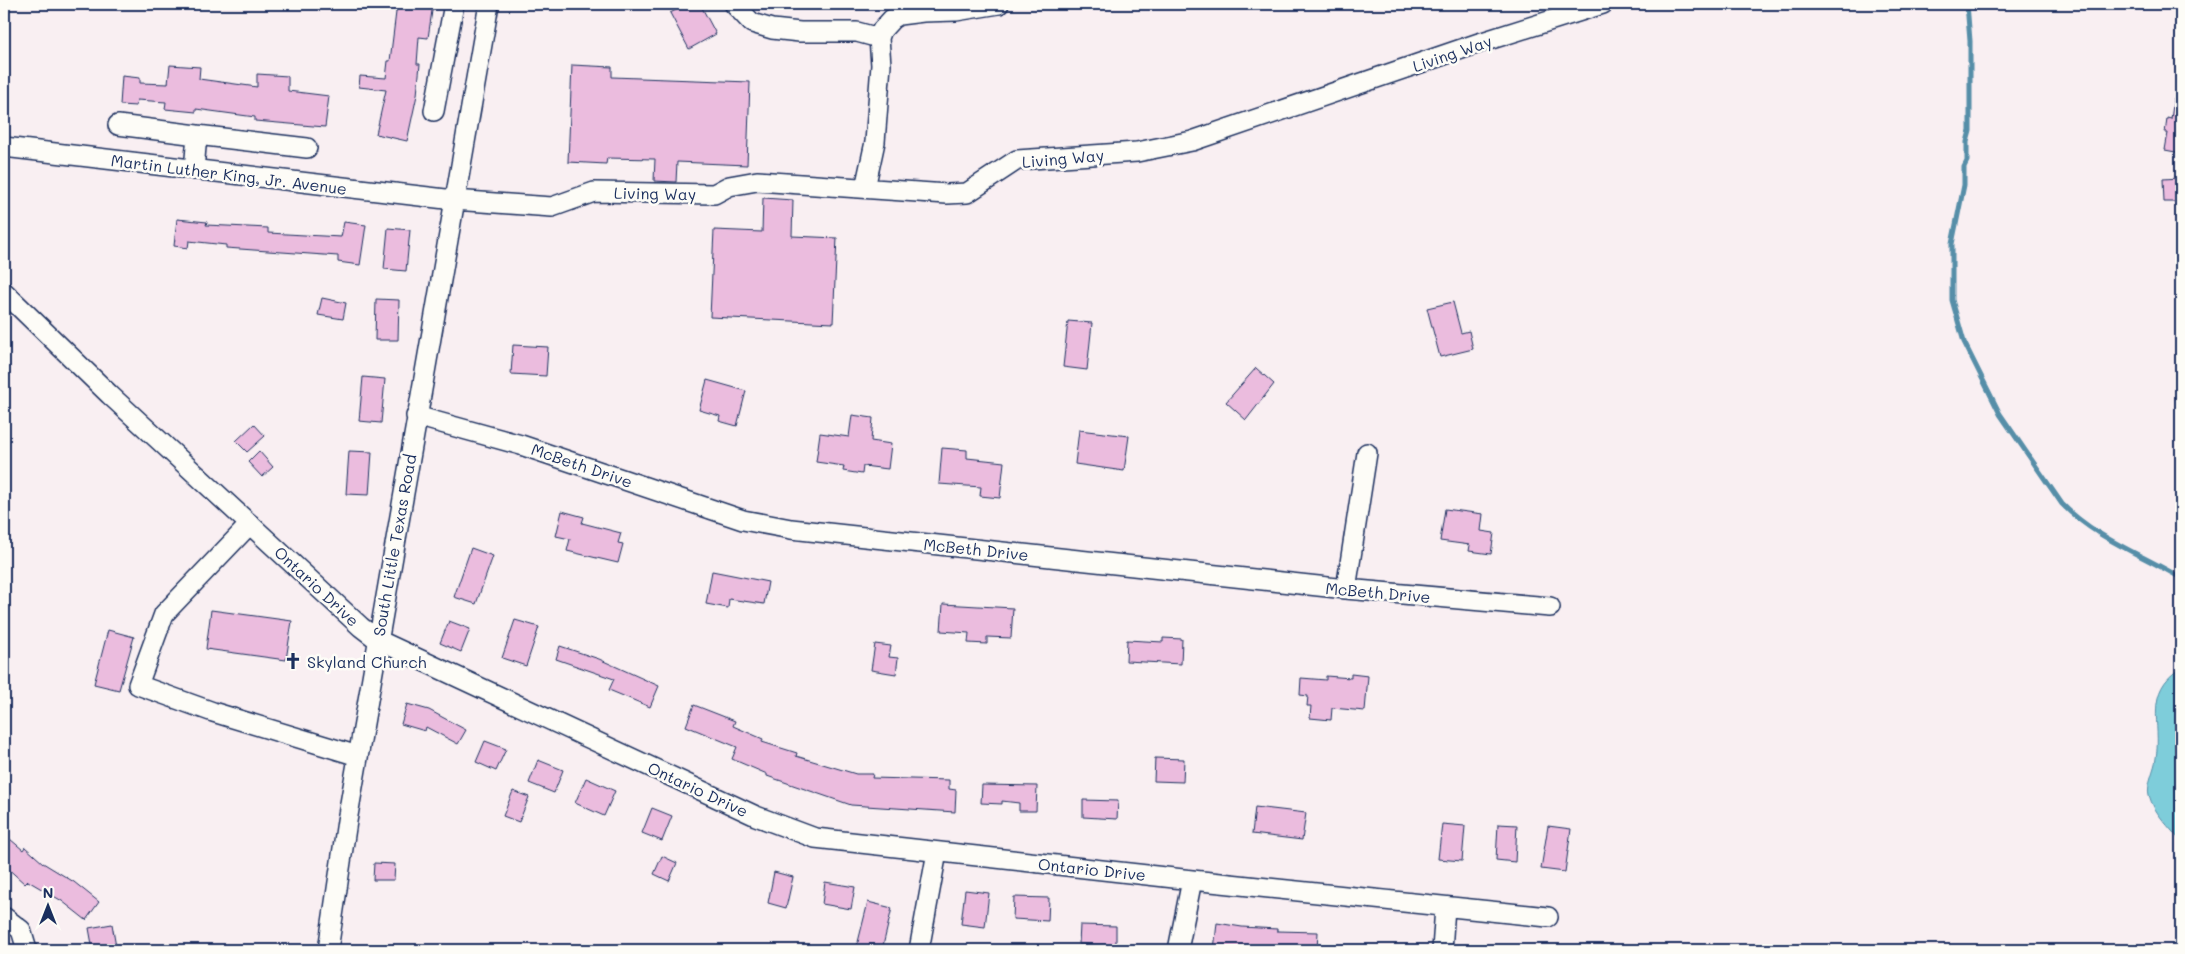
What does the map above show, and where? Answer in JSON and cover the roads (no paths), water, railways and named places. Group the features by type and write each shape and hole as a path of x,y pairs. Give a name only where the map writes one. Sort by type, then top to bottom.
{"street":[{"path":"434,111 454,4"},
{"name":"South Little Texas Road","path":"328,950 358,756 489,4"},
{"path":"734,4 752,23 772,29 800,32 857,32 879,38"},
{"path":"865,188 876,142 881,65 879,38 888,23 899,16 923,12 956,11 999,4"},
{"name":"Living Way","path":"454,200 552,206 594,192 714,194 729,186 758,181 947,194 967,193 1017,160 1137,152 1192,141 1479,43 1603,4"},
{"path":"118,125 307,148"},
{"path":"194,170 197,135"},
{"name":"Martin Luther King, Jr. Avenue","path":"4,148 454,200"},
{"name":"Ontario Drive","path":"4,292 360,627 378,640 756,816 815,838 1548,917"},
{"name":"McBeth Drive","path":"416,416 521,445 743,520 791,529 1346,589 1550,607"},
{"path":"1346,589 1367,453"},
{"path":"250,524 164,614 138,685 213,712 358,756"},
{"path":"919,950 937,852"},
{"path":"1178,950 1192,880"},
{"path":"1442,950 1445,907"},
{"path":"4,917 21,930 27,950"}],"water":[{"path":"2181,668 2181,842 2151,802 2148,791 2156,758 2156,709 2158,698 2162,687 2169,677"}],"waterway":[{"path":"1967,4 1970,41 1970,131 1967,142 1967,161 1964,167 1964,185 1952,244 1952,300 1964,342 2000,414 2062,504 2089,527 2181,578"}],"place":[{"name":"Skyland Church","path":"293,661"}]}
